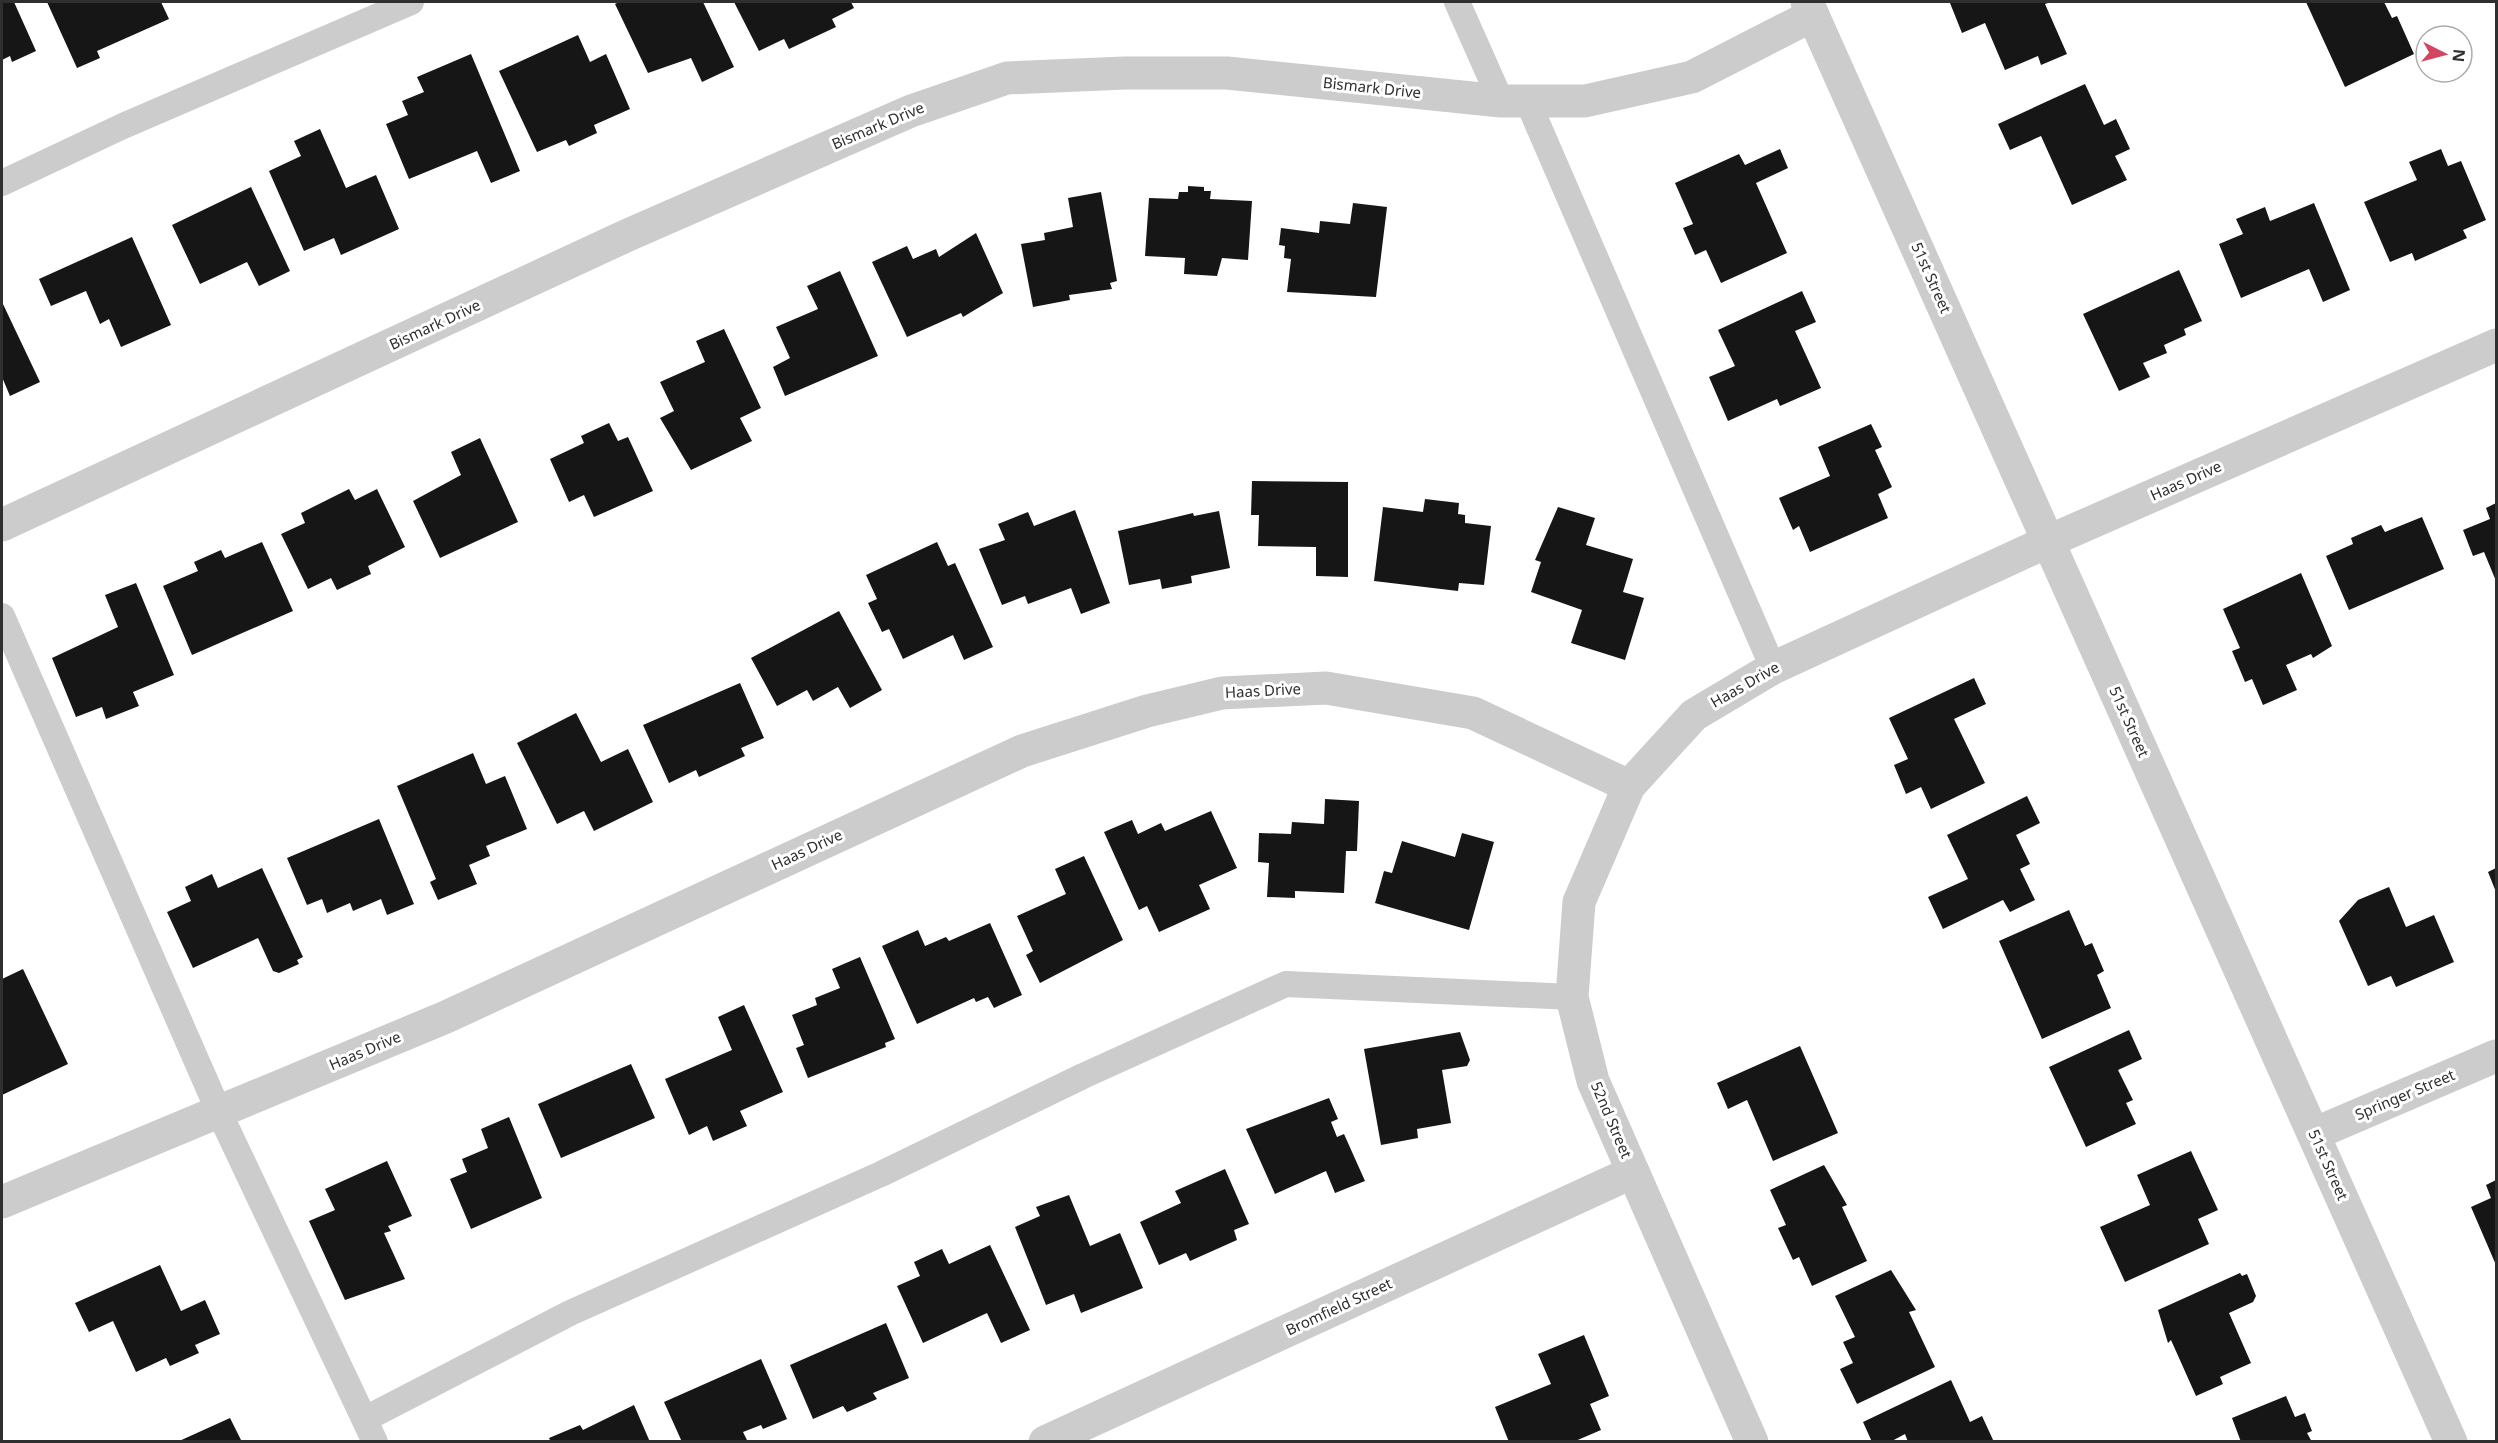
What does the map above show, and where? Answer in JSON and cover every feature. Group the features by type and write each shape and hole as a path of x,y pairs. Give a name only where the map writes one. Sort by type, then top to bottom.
{"street":[{"name":"Bismark Drive","path":"2,525 639,231 911,111 1007,78 1125,73 1227,73 1515,101 1585,100 1692,77 1810,8"},
{"name":"51st Street","path":"1810,8 2451,1442"},
{"name":"Haas Drive","path":"2,1202 446,1017 1022,751 1148,711 1222,693 1326,688 1473,713 1629,786 1694,715 1773,668 2049,541 2496,345"},
{"name":"52nd Street","path":"1629,786 1579,902 1572,997 1593,1081 1752,1442"},
{"name":"Springer Street","path":"2314,1134 2496,1056"},
{"name":"Bromfield Street","path":"1045,1442 1633,1172"}],"lane":[{"path":"2,183 123,126 411,2"},
{"path":"1457,2 1515,101 1773,668"},
{"path":"2,616 219,1112 370,1430 570,1312 881,1173 1083,1076 1286,984 1572,997"}],"building":[{"path":"2,2 14,2 36,51 12,62 10,56 2,60"},
{"path":"47,2 161,2 169,19 97,51 100,58 77,68"},
{"path":"619,2 703,2 734,67 702,82 691,58 648,73 615,4"},
{"path":"734,2 851,2 854,8 832,19 836,27 789,49 784,39 759,51"},
{"path":"2051,2 2045,4 2067,54 2041,65 2038,56 2005,70 1985,23 1962,33 1950,3"},
{"path":"2306,2 2384,2 2392,18 2397,16 2414,54 2345,87"},
{"path":"578,35 590,62 606,54 630,109 594,125 597,133 569,146 566,140 537,152 499,71"},
{"path":"471,54 520,171 491,183 477,151 409,179 386,124 408,115 402,101 424,92 417,77"},
{"path":"2085,84 2104,125 2116,119 2130,149 2115,156 2127,180 2072,205 2041,136 2010,150 1998,124"},
{"path":"320,129 346,188 376,175 399,229 341,255 334,238 304,251 269,171 301,156 294,141"},
{"path":"1780,149 1788,168 1756,183 1787,253 1721,283 1706,250 1695,255 1683,228 1693,224 1675,183 1739,154 1745,165"},
{"path":"2441,149 2448,166 2461,161 2486,220 2463,230 2467,238 2415,261 2412,253 2390,262 2364,202 2417,180 2409,162"},
{"path":"1188,186 1204,187 1204,191 1211,191 1210,199 1252,201 1248,260 1222,258 1217,276 1184,274 1185,258 1145,256 1149,198 1178,199 1179,192 1188,192"},
{"path":"251,187 290,271 259,286 247,262 200,284 172,225"},
{"path":"1101,192 1117,281 1110,283 1112,289 1069,295 1070,300 1033,307 1021,244 1045,240 1044,233 1073,227 1068,198"},
{"path":"1353,203 1387,207 1376,297 1287,292 1291,259 1284,258 1285,246 1279,245 1281,228 1319,233 1320,221 1350,224"},
{"path":"2314,203 2350,290 2323,302 2309,269 2241,298 2219,244 2243,234 2236,219 2265,207 2270,221"},
{"path":"976,233 1003,293 963,317 961,313 907,337 872,262 907,246 913,259 936,249 939,257"},
{"path":"132,237 171,325 121,347 109,319 100,324 86,291 51,306 39,279"},
{"path":"2179,270 2202,321 2184,329 2186,335 2164,345 2167,353 2143,363 2150,377 2119,391 2083,314"},
{"path":"840,271 878,356 785,396 773,367 790,358 776,327 818,309 807,286"},
{"path":"1802,291 1816,322 1795,331 1821,388 1780,406 1777,399 1728,421 1709,377 1735,366 1718,330"},
{"path":"2,302 40,382 10,396 2,377"},
{"path":"724,329 761,408 740,418 752,441 691,470 660,418 674,411 660,382 705,362 696,341"},
{"path":"609,423 618,441 628,437 653,491 594,517 584,495 569,502 550,459 584,443 581,436"},
{"path":"1871,424 1882,447 1875,450 1892,487 1878,494 1888,518 1810,552 1799,526 1793,530 1779,498 1830,476 1818,447"},
{"path":"480,438 518,522 440,558 413,501 461,475 451,452"},
{"path":"1252,481 1348,482 1348,577 1316,576 1316,547 1258,546 1259,515 1251,515"},
{"path":"349,489 355,500 377,489 405,547 368,566 371,574 337,590 331,578 308,589 281,534 305,523 301,513"},
{"path":"1425,499 1459,503 1458,514 1465,515 1465,523 1491,526 1484,585 1459,583 1458,591 1374,581 1383,507 1423,512"},
{"path":"2496,503 2496,581 2484,552 2473,556 2463,530 2490,519 2486,508"},
{"path":"1558,507 1595,518 1586,545 1633,559 1623,592 1644,598 1625,660 1571,643 1582,610 1531,592 1541,562 1535,560"},
{"path":"1075,510 1110,603 1081,614 1071,588 1028,604 1025,596 1002,605 979,549 1005,540 998,524 1028,512 1034,526"},
{"path":"1219,511 1230,568 1191,576 1192,583 1162,589 1160,579 1129,585 1118,531 1193,513 1194,516"},
{"path":"2422,517 2444,569 2349,610 2326,556 2353,544 2351,538 2381,525 2385,532"},
{"path":"262,542 293,611 192,655 163,586 198,571 194,562 221,550 225,558"},
{"path":"937,542 948,566 955,563 993,647 964,660 953,635 903,659 889,629 882,632 868,603 877,599 866,575"},
{"path":"2301,573 2332,646 2313,658 2311,654 2286,665 2297,690 2263,705 2252,679 2245,682 2232,651 2240,648 2223,609"},
{"path":"136,583 174,675 133,692 139,706 106,719 102,707 76,717 52,658 118,627 105,595"},
{"path":"839,611 882,690 850,708 838,687 813,701 807,690 777,706 751,658"},
{"path":"1974,678 1986,704 1954,719 1985,783 1931,809 1921,787 1906,794 1894,765 1908,759 1889,718"},
{"path":"740,683 764,738 741,748 745,756 699,777 696,770 669,783 643,725"},
{"path":"576,713 601,762 628,749 653,802 594,831 584,811 557,824 517,743"},
{"path":"473,753 486,784 505,776 527,829 486,846 490,856 469,865 477,884 438,900 430,882 436,879 397,786"},
{"path":"2027,796 2040,823 2016,835 2030,864 2020,869 2035,900 2010,912 2003,900 1943,929 1928,897 1968,879 1947,835"},
{"path":"1325,799 1359,801 1357,851 1346,851 1344,893 1295,891 1295,898 1267,897 1269,863 1258,862 1259,833 1291,834 1292,822 1324,824"},
{"path":"1211,811 1237,868 1199,885 1210,909 1159,932 1147,906 1139,910 1104,832 1132,820 1138,834 1161,823 1165,831"},
{"path":"379,819 414,904 387,915 381,899 353,911 350,903 327,913 322,899 307,905 287,858"},
{"path":"1462,833 1494,842 1469,930 1375,903 1384,871 1392,873 1402,841 1455,857"},
{"path":"1084,856 1123,940 1040,983 1026,955 1033,951 1017,916 1066,894 1055,869"},
{"path":"262,868 303,957 297,960 299,964 279,973 273,971 258,938 193,968 167,912 191,901 185,887 212,874 218,888"},
{"path":"2496,868 2496,892 2488,872"},
{"path":"2389,887 2406,927 2434,915 2454,962 2396,987 2391,976 2368,986 2339,921 2358,900"},
{"path":"2069,910 2085,946 2092,943 2104,971 2097,975 2111,1008 2042,1039 1999,941"},
{"path":"990,923 1022,995 994,1008 988,997 976,1002 974,998 917,1024 882,946 918,930 925,946 946,937 949,941"},
{"path":"860,957 895,1039 885,1043 886,1047 808,1078 796,1048 804,1045 792,1015 817,1005 815,998 840,988 832,969"},
{"path":"23,969 68,1064 2,1095 2,979"},
{"path":"744,1005 783,1092 740,1111 747,1126 713,1141 707,1126 689,1135 665,1079 732,1050 718,1017"},
{"path":"2129,1030 2142,1059 2118,1070 2133,1100 2126,1103 2136,1124 2086,1147 2049,1067"},
{"path":"1460,1032 1470,1060 1467,1066 1442,1070 1451,1123 1417,1129 1418,1138 1381,1145 1364,1049"},
{"path":"1800,1046 1838,1133 1773,1161 1747,1100 1728,1109 1717,1083"},
{"path":"631,1064 655,1118 561,1158 538,1104"},
{"path":"1329,1098 1338,1119 1331,1122 1337,1137 1344,1134 1365,1181 1335,1193 1326,1171 1275,1194 1246,1129"},
{"path":"509,1117 542,1198 471,1229 450,1179 467,1172 462,1159 488,1148 481,1129"},
{"path":"2191,1151 2218,1210 2198,1219 2209,1244 2125,1282 2100,1227 2150,1205 2137,1175"},
{"path":"387,1161 412,1216 388,1226 391,1231 384,1233 405,1279 345,1300 309,1221 335,1210 325,1189"},
{"path":"1824,1165 1847,1205 1842,1207 1867,1261 1812,1286 1799,1257 1793,1260 1778,1228 1786,1225 1770,1190"},
{"path":"1225,1169 1249,1224 1234,1230 1237,1240 1190,1261 1186,1253 1159,1265 1140,1222 1181,1203 1175,1191"},
{"path":"2496,1180 2496,1265 2471,1207 2491,1198 2486,1185"},
{"path":"1069,1195 1090,1246 1120,1233 1143,1288 1081,1313 1074,1294 1046,1305 1015,1227 1040,1216 1036,1207"},
{"path":"990,1245 1030,1330 1001,1343 987,1313 923,1343 897,1286 920,1276 914,1262 942,1249 949,1264"},
{"path":"160,1265 181,1311 205,1300 220,1334 195,1345 199,1353 170,1366 166,1358 136,1372 113,1321 89,1332 75,1303"},
{"path":"1891,1270 1916,1310 1909,1312 1935,1367 1857,1404 1840,1369 1853,1363 1843,1342 1855,1337 1835,1296"},
{"path":"2240,1273 2242,1276 2247,1274 2256,1296 2253,1302 2229,1313 2251,1363 2220,1377 2223,1384 2196,1396 2171,1340 2168,1343 2158,1310"},
{"path":"886,1323 909,1378 873,1393 877,1399 847,1412 843,1406 813,1419 790,1365"},
{"path":"1584,1335 1609,1396 1590,1404 1601,1430 1573,1442 1509,1442 1495,1407 1551,1384 1538,1354"},
{"path":"761,1359 787,1419 763,1429 761,1425 743,1432 748,1442 682,1442 664,1402"},
{"path":"1951,1380 1970,1422 1982,1416 1994,1442 1908,1442 1905,1434 1890,1442 1872,1442 1863,1422"},
{"path":"2286,1396 2295,1417 2305,1413 2312,1431 2307,1433 2312,1442 2241,1442 2232,1418"},
{"path":"634,1405 650,1442 551,1442 549,1438 580,1425 583,1430"},
{"path":"230,1418 242,1442 177,1442"}]}
